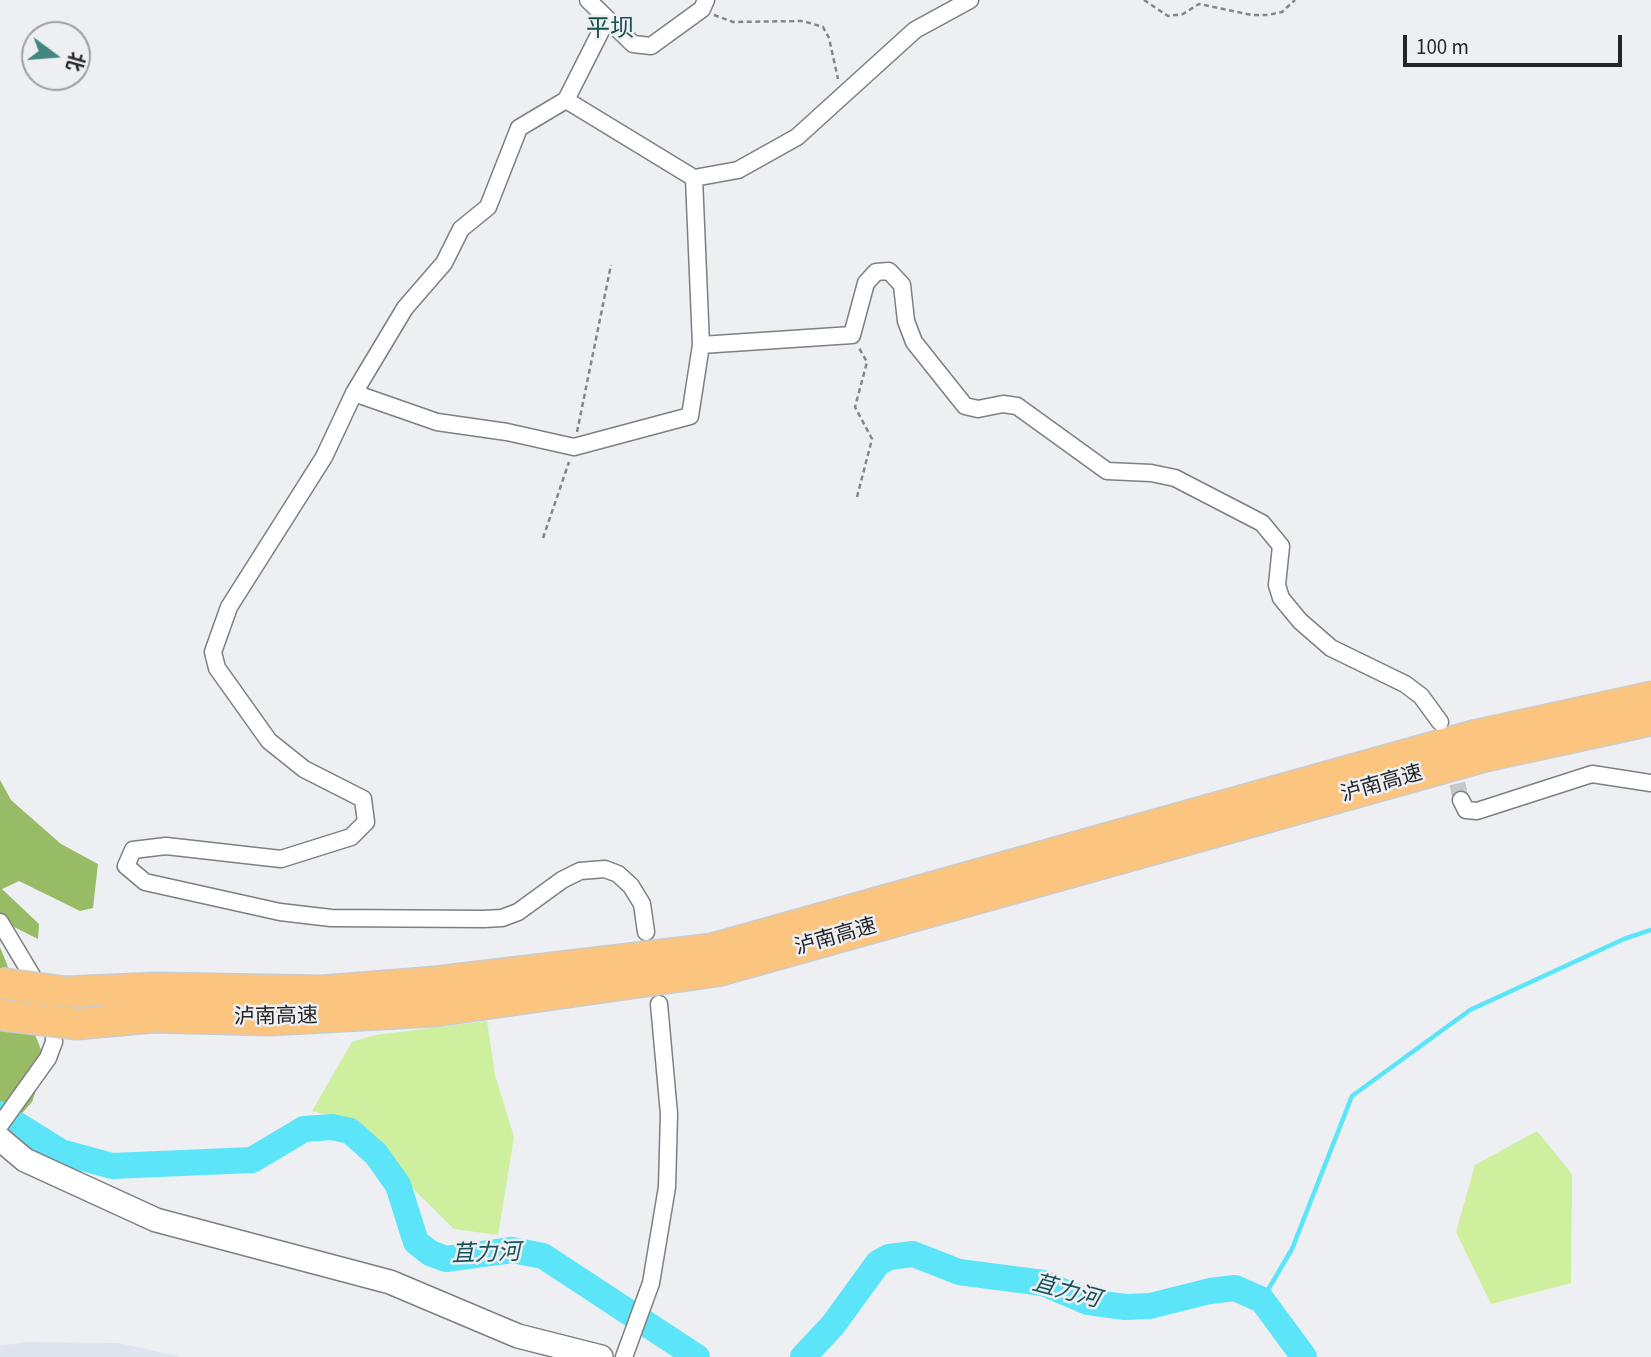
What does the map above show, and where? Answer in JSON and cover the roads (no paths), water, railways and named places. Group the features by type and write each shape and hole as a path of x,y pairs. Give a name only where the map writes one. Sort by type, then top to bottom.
{"highway":[{"name":"泸南高速","path":"0,983 66,992 156,988 223,991 361,989 712,949 1476,735 1651,697"},
{"name":"泸南高速","path":"0,1015 77,1024 153,1017 270,1020 435,1011 717,971 1482,757 1651,720"}],"street":[{"path":"587,0 633,44 651,46 704,4"},
{"path":"566,100 694,178 738,170 797,137 915,30 970,0"},
{"path":"607,19 566,100 519,128 488,207 461,229 444,263 405,308 354,393 324,457 229,607 213,652 217,668 269,741 304,769 363,799 366,822 351,837 281,859 166,846 133,850 126,866 145,882 281,912 331,918 456,919 502,918 518,912 562,880 580,871 605,869 618,874 631,886 642,904 646,932"},
{"path":"354,393 437,422 507,432 574,447 691,416 701,345 694,178"},
{"path":"701,345 852,335 866,283 876,272 883,270 893,274 902,285 906,321 914,342 965,406 978,409 1003,404 1017,406 1107,471 1151,473 1175,478 1262,523 1281,546 1278,578 1280,598 1300,621 1331,648 1405,684 1421,696 1440,722"},
{"path":"1461,800 1468,811 1477,811 1592,774 1651,783"},
{"path":"0,922 53,1011 54,1042 35,1080 1,1129 25,1160 156,1220 390,1282 518,1336 601,1357"},
{"path":"624,1357 651,1283 664,1219 669,1149 667,1075 659,1003"}],"waterway":[{"path":"1262,1300 1292,1249 1352,1096 1470,1010 1624,939 1651,930"},
{"name":"苴力河","path":"0,1114 61,1152 112,1166 252,1160 304,1129 332,1127 350,1131 376,1154 398,1185 416,1242 430,1253 446,1259 512,1250 543,1256 697,1357"},
{"name":"苴力河","path":"803,1357 833,1325 878,1263 889,1257 913,1254 959,1272 1043,1283 1088,1302 1125,1307 1150,1306 1210,1291 1235,1288 1262,1300 1304,1357"}],"tunnel":[{"path":"1452,760 1461,800"}],"district":[{"name":"平坝","path":"610,31"}]}
